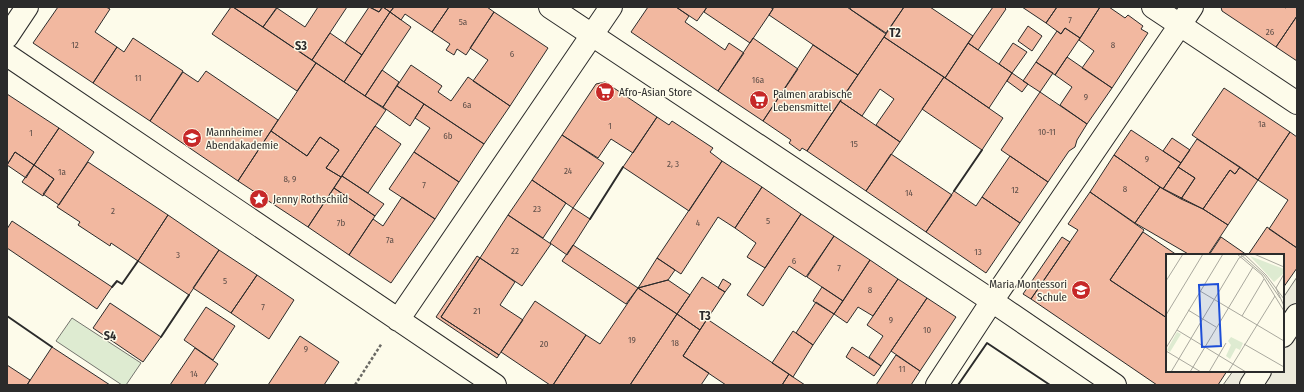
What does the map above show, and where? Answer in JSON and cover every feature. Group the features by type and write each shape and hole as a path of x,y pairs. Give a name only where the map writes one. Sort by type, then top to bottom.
{"street":[{"path":"7,37 27,7"},
{"path":"550,7 992,301 1115,385"},
{"path":"398,320 611,7"},
{"path":"1153,7 1297,103"},
{"path":"937,385 992,301 1192,7"},
{"path":"7,55 495,385"},
{"path":"1284,334 1297,315"},
{"path":"1251,385 1259,372"}],"path":[{"path":"355,385 398,320"}],"green space":[{"path":"72,318 141,363 126,385 122,385 56,341"}],"shaded area":[{"path":"1297,277 1297,385 1223,385 1232,372 1284,372 1284,296"}],"building":[{"path":"58,7 106,7 110,9 95,32 117,47 93,83 33,43"},
{"path":"231,7 316,63 297,91 212,34"},
{"path":"233,7 277,7 263,27"},
{"path":"318,7 347,7 312,60 263,27 277,8 305,27"},
{"path":"369,7 379,12 383,7 390,12 362,55 345,43"},
{"path":"370,7 382,7 379,12"},
{"path":"383,7 394,7 390,12"},
{"path":"394,7 449,7 432,32 405,14 401,20 390,12"},
{"path":"449,7 487,7 494,12 466,55 457,49 454,55 446,50 450,44 432,32"},
{"path":"648,7 676,7 689,16 685,22 725,50 729,43 744,53 718,91 631,32"},
{"path":"676,7 707,7 697,21"},
{"path":"707,7 770,7 773,9 750,43 704,12"},
{"path":"774,7 847,7 886,34 858,75 769,15"},
{"path":"851,7 904,7 886,33 850,9"},
{"path":"904,7 930,7 973,36 945,78 884,37"},
{"path":"993,7 1004,7 1006,9 978,50 968,43"},
{"path":"1022,7 1057,7 1046,23"},
{"path":"1057,7 1100,7 1080,38 1065,28 1061,34 1046,23"},
{"path":"1100,7 1109,7 1125,18 1128,15 1143,26 1141,29 1148,33 1112,88 1082,68 1094,51 1079,40"},
{"path":"1221,7 1297,7 1297,16 1276,47 1222,11"},
{"path":"390,12 411,27 365,96 344,82"},
{"path":"494,12 548,48 510,106 473,81 488,60 470,48"},
{"path":"1297,16 1297,61 1276,47"},
{"path":"1028,26 1042,36 1032,51 1018,41"},
{"path":"1065,28 1080,38 1055,75 1036,62 1057,31 1061,34"},
{"path":"330,33 362,55 344,82 312,60"},
{"path":"884,37 944,77 900,142 876,125 894,99 880,89 862,116 840,101"},
{"path":"133,38 183,71 150,121 93,83 117,47 124,52"},
{"path":"753,38 798,69 763,121 718,91"},
{"path":"968,43 1012,73 989,108 945,78"},
{"path":"1013,43 1027,52 1012,73 999,64"},
{"path":"813,45 858,75 807,151 802,148 800,151 789,143 791,140 763,121"},
{"path":"1067,57 1112,88 1087,124 1060,105 1072,87 1055,75"},
{"path":"1036,62 1053,73 1040,92 1023,81"},
{"path":"316,63 386,110 341,177 326,168 339,150 320,137 307,156 271,131"},
{"path":"411,65 442,86 438,92 451,101 468,77 510,106 484,144 397,86"},
{"path":"382,70 399,82 383,107 365,96"},
{"path":"206,71 278,120 238,181 150,121 183,72 198,82"},
{"path":"1012,73 1028,84 1022,92 1007,81"},
{"path":"944,77 1003,118 982,150 922,109"},
{"path":"605,82 657,117 633,153 611,139 598,158 562,135 596,84"},
{"path":"397,86 424,104 410,126 383,107"},
{"path":"1224,88 1290,132 1258,180 1192,135"},
{"path":"1040,92 1087,124 1077,140 1075,147 1069,151 1048,182 1001,150"},
{"path":"7,94 59,128 34,165 15,152 7,165"},
{"path":"840,101 900,142 866,191 807,151"},
{"path":"424,104 484,144 459,182 414,152 430,128 415,118"},
{"path":"657,117 669,125 672,121 713,148 710,152 722,161 689,211 623,167"},
{"path":"375,126 401,144 368,193 342,176"},
{"path":"59,128 94,152 59,205 43,194 54,179 34,165"},
{"path":"1131,130 1181,163 1163,189 1114,155"},
{"path":"271,131 307,156 320,137 339,150 326,168 341,177 308,227 238,181"},
{"path":"1290,132 1297,137 1297,248 1269,229 1288,200 1258,180"},
{"path":"562,135 604,163 573,208 532,180"},
{"path":"1172,138 1190,150 1181,163 1163,151"},
{"path":"1197,139 1240,167 1235,174 1230,170 1203,209 1181,199 1195,178 1178,167"},
{"path":"15,152 34,165 26,178 7,165"},
{"path":"414,152 459,182 435,219 389,189"},
{"path":"891,154 952,195 926,232 866,191"},
{"path":"1114,155 1160,187 1135,223 1090,192"},
{"path":"1010,156 1048,182 1020,223 982,197"},
{"path":"722,161 762,187 735,228 718,217 681,274 657,258"},
{"path":"88,162 168,215 138,261 111,243 110,246 78,225 80,222 57,207"},
{"path":"34,165 54,179 43,196 22,182"},
{"path":"1178,167 1195,178 1181,199 1163,189"},
{"path":"1240,167 1258,180 1228,225 1203,209 1230,170 1235,174"},
{"path":"342,176 384,204 375,216 334,188"},
{"path":"532,180 566,203 543,238 508,215"},
{"path":"762,187 801,214 765,268 747,257 756,243 735,228"},
{"path":"1160,187 1203,209 1228,225 1209,254 1188,254 1135,223"},
{"path":"334,188 375,216 349,255 308,227"},
{"path":"954,191 976,206 982,197 1020,223 986,273 926,232"},
{"name":"Maria Montessori Schule","path":"1090,192 1144,230 1110,280 1166,317 1166,372 1226,372 1218,385 1157,385 1031,299 1078,230 1068,224"},
{"path":"402,197 435,219 391,283 349,255 373,219 383,226"},
{"path":"573,208 590,219 567,255 550,243"},
{"path":"801,214 834,236 806,277 789,266 763,306 747,295"},
{"path":"168,215 219,250 189,295 138,261"},
{"path":"508,215 551,244 522,286 480,258"},
{"path":"12,221 112,287 97,309 7,248 7,229"},
{"path":"1267,227 1297,248 1297,268 1284,287 1284,254 1249,254"},
{"path":"1143,232 1176,254 1166,254 1166,317 1110,280"},
{"path":"834,236 870,260 843,301 807,277"},
{"path":"1062,237 1070,242 1031,299 1023,294"},
{"path":"1221,237 1246,254 1210,254"},
{"path":"573,245 638,288 626,304 562,261"},
{"path":"219,250 257,275 231,313 193,288"},
{"path":"477,256 480,258 441,317 499,355 497,358 436,317"},
{"path":"480,258 515,282 500,305 523,320 499,355 441,317"},
{"path":"657,258 675,270 668,280 638,288"},
{"path":"870,260 898,279 873,316 858,307 847,323 834,314"},
{"path":"257,275 294,300 269,339 231,313"},
{"path":"702,277 725,292 700,330 677,314"},
{"path":"723,279 731,284 725,292 718,288"},
{"path":"898,279 927,298 881,366 869,357 883,336 867,325"},
{"path":"668,280 690,295 677,314 638,288"},
{"path":"822,287 843,301 834,314 813,301"},
{"path":"638,288 677,314 630,385 553,385 586,335 600,344"},
{"path":"927,298 956,317 920,371 891,351"},
{"path":"535,301 586,335 553,385 550,385 501,352"},
{"path":"816,302 834,314 813,345 796,333"},
{"path":"110,303 161,337 143,362 93,328"},
{"path":"206,307 235,326 213,360 184,340"},
{"path":"677,314 700,330 683,356 709,373 701,385 630,385"},
{"path":"707,319 789,374 782,385 726,385 683,356"},
{"path":"793,331 813,345 793,377 772,363"},
{"path":"300,336 339,362 324,385 268,385"},
{"path":"52,347 110,385 27,385"},
{"path":"852,347 881,366 874,376 846,357"},
{"path":"195,348 218,364 204,385 170,385"},
{"path":"896,355 920,371 911,385 876,385"},
{"path":"7,365 30,380 27,385 7,385"},
{"path":"789,374 793,377 805,385 782,385"}],"wall":[{"path":"954,191 982,150"},
{"path":"590,219 623,167"},
{"path":"112,287 117,281 122,284 138,261"},
{"path":"161,337 189,295"},
{"path":"7,316 52,347"},
{"path":"958,385 987,343 1050,385"}],"place":[{"name":"Afro-Asian Store","path":"605,92"},
{"name":"Palmen arabische Lebensmittel","path":"759,100"},
{"name":"Mannheimer Abendakademie","path":"192,138"},
{"name":"Jenny Rothschild","path":"259,199"},
{"name":"Maria Montessori Schule","path":"1081,290"}],"district":[{"name":"T2","path":"895,33"},
{"name":"S3","path":"301,46"},
{"name":"T3","path":"705,316"},
{"name":"S4","path":"110,336"}]}
